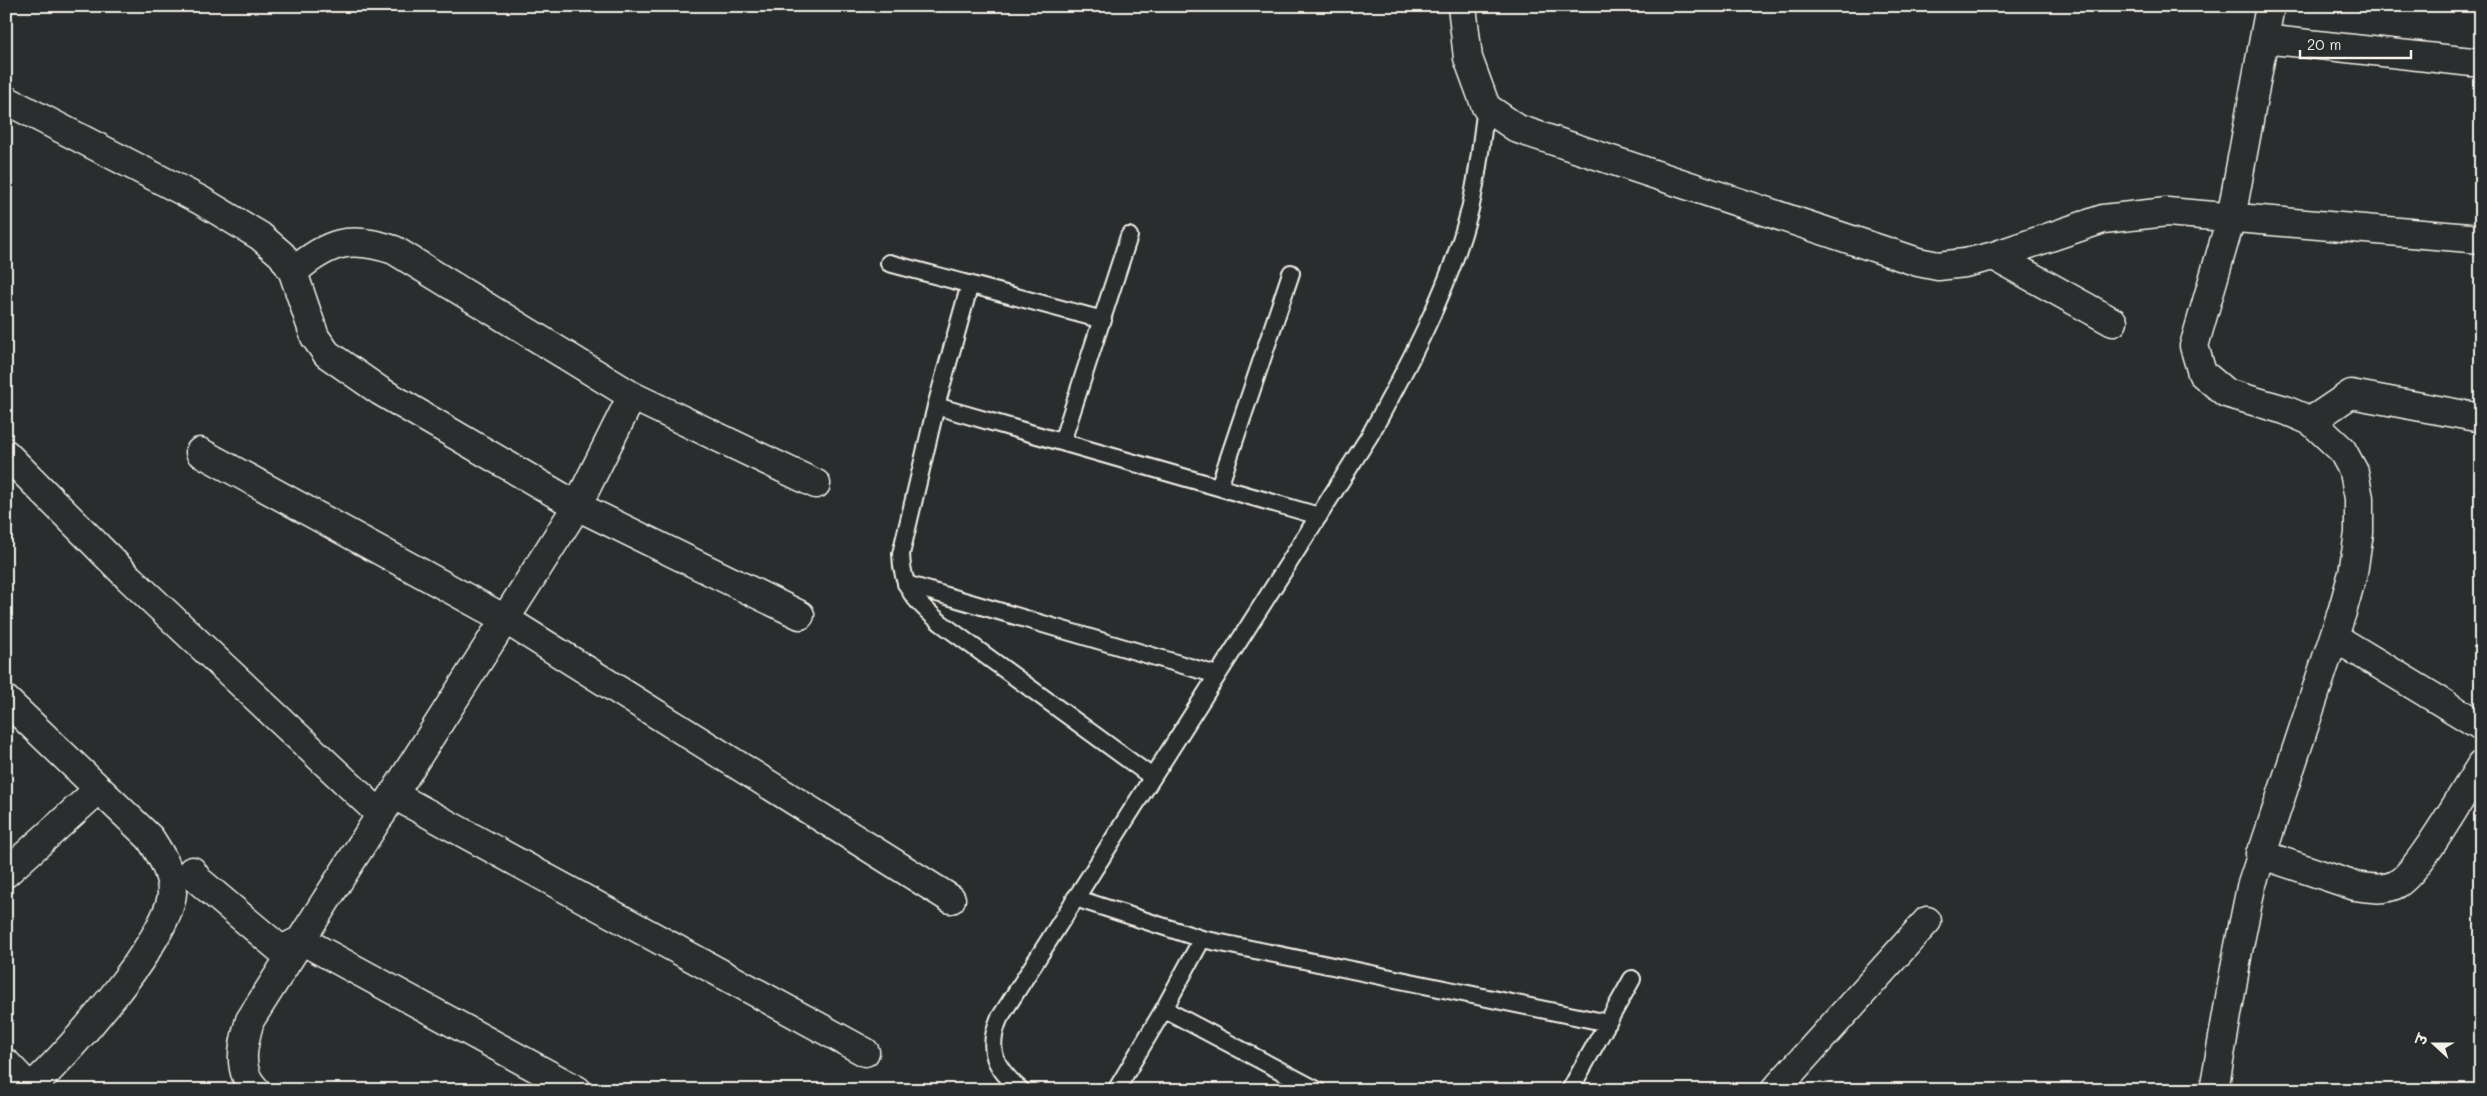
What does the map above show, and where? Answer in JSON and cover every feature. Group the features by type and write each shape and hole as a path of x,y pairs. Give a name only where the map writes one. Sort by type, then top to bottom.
{"street":[{"path":"1462,6 1468,58 1486,107 1518,129 1741,205 1918,262 1938,266 1994,256 2059,232 2103,219 2167,212 2481,239"},
{"path":"2214,1090 2238,951 2260,854 2334,637 2353,572 2359,533 2359,498 2354,472 2342,450 2311,421 2285,410 2226,393 2202,373 2194,346 2230,218 2270,6"},
{"path":"2264,39 2481,63"},
{"path":"6,100 200,200 260,236 282,255 293,272 315,337 327,354 380,391 577,506 800,615"},
{"path":"293,272 312,256 344,242 371,242 394,250 632,396 816,484"},
{"path":"1994,256 2113,322"},
{"path":"2311,421 2351,394 2481,418"},
{"path":"256,1090 246,1080 243,1060 244,1039 250,1020 577,506 632,396"},
{"path":"200,452 505,619 951,899"},
{"path":"6,454 130,578 388,805 866,1052"},
{"path":"2334,637 2481,726"},
{"path":"6,700 150,838 163,858 171,880 168,912 161,928 134,967 75,1041 29,1089 6,1063"},
{"path":"2260,854 2355,886 2371,889 2396,885 2406,878 2420,861 2481,765"},
{"path":"6,873 99,789"},
{"path":"192,871 198,880 281,950 301,940"},
{"path":"1775,1090 1927,921"},
{"path":"301,940 577,1090"}],"lane":[{"path":"1021,1090 1009,1080 997,1064 993,1052 992,1035 1012,995 1370,435 1414,355 1453,262 1469,211 1486,107"},
{"path":"1062,442 1129,236"},
{"path":"889,263 1103,320"},
{"path":"1219,487 1291,274"},
{"path":"970,284 936,406 901,554 902,571 906,584 913,598 941,623 1152,777"},
{"path":"936,406 1319,516"},
{"path":"906,584 1217,675"},
{"path":"1075,898 1202,939 1608,1023"},
{"path":"1116,1090 1164,1009 1202,939"},
{"path":"1570,1090 1632,979"},
{"path":"1164,1009 1317,1090"}]}
